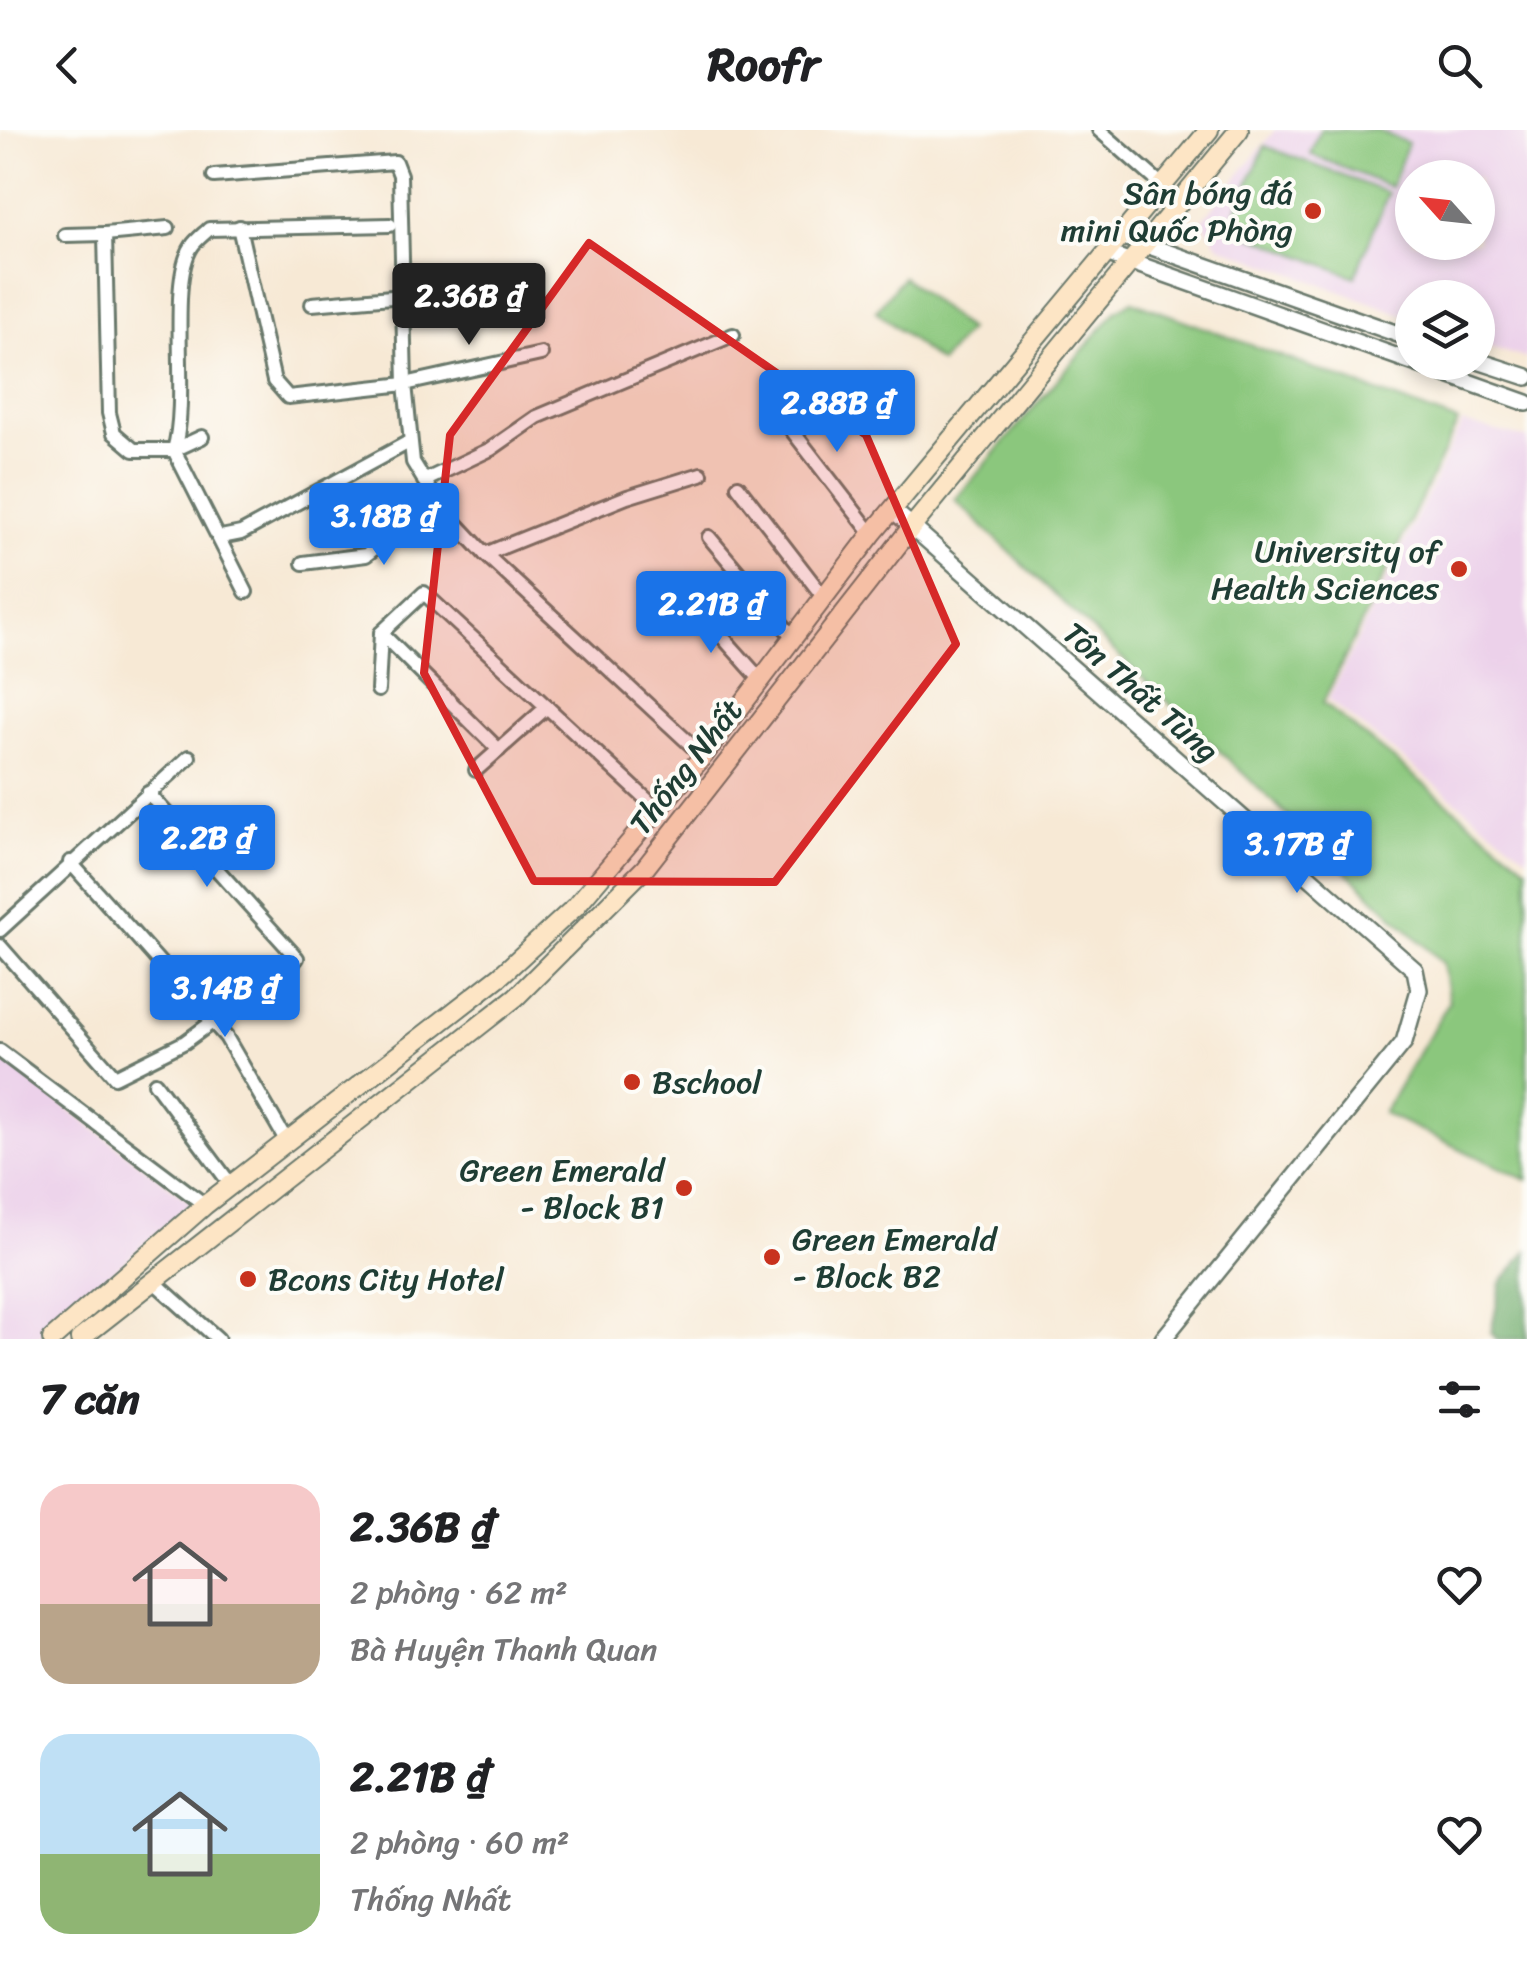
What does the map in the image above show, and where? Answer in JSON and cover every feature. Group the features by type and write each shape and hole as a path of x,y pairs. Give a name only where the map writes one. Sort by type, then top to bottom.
{"main road":[{"name":"Thống Nhất","path":"52,1339 204,1204 500,976 575,907 703,756 822,595 1209,130"},
{"name":"Thống Nhất","path":"80,1339 490,1019 600,915 645,868 911,528 1239,130"},
{"path":"231,1185 248,1205"}],"street":[{"path":"1099,130 1162,185"},
{"path":"214,176 396,162 400,174 408,442 424,481 484,554 703,756"},
{"path":"246,592 174,450 182,426 182,277 191,246 209,229 386,222 390,226"},
{"path":"65,235 168,228"},
{"path":"239,228 270,366 283,394 312,397 406,384 542,354"},
{"path":"105,234 105,323 114,433 134,450 174,450 202,437"},
{"path":"1121,236 1395,333"},
{"path":"1106,253 1395,356"},
{"path":"312,304 403,296"},
{"path":"424,481 491,448 537,417 732,335"},
{"path":"1495,366 1527,377"},
{"path":"1462,380 1527,403"},
{"path":"770,402 872,534"},
{"path":"221,537 241,533 408,442"},
{"path":"484,554 612,502 701,474"},
{"path":"738,486 822,595"},
{"path":"303,563 366,554 436,500"},
{"name":"Tôn Thất Tùng","path":"892,510 1415,970 1419,990 1404,1042 1163,1339"},
{"path":"710,537 792,636"},
{"path":"378,690 381,634 424,593 658,810"},
{"path":"693,604 760,679"},
{"path":"381,634 499,750"},
{"path":"476,770 547,707"},
{"path":"0,930 189,756"},
{"path":"0,946 110,1076 185,1042 296,958 148,793"},
{"path":"70,862 226,1036 286,1140"},
{"path":"0,1051 204,1204"},
{"path":"154,1082 231,1185"},
{"path":"152,1280 218,1339"}],"highlighted area":[{"path":"589,243 866,435 956,644 775,882 534,881 424,673 450,435"}],"shaded area":[{"path":"1275,130 1527,130 1527,359 1495,349 1495,280 1395,280 1395,312 1219,246 1202,221"},
{"name":"University of Health Sciences","path":"1462,423 1527,438 1527,857 1328,700"},
{"path":"0,1057 192,1203 35,1339 5,1339 0,1335"}],"green space":[{"path":"1320,130 1376,130 1408,143 1401,160 1395,160 1391,187 1310,154"},
{"path":"1265,146 1388,193 1355,277 1229,227"},
{"path":"903,277 968,330 940,363 876,311"},
{"path":"1132,301 1458,422 1323,703 1527,867 1527,1180 1383,1113 1449,1002 1443,963 955,500 1116,311"},
{"path":"1527,1251 1527,1339 1497,1339 1491,1333 1501,1283"}],"place":[{"name":"Sân bóng đá mini Quốc Phòng","path":"1313,211"},
{"name":"University of Health Sciences","path":"1459,569"},
{"name":"Bschool","path":"632,1082"},
{"name":"Green Emerald - Block B1","path":"684,1188"},
{"name":"Green Emerald - Block B2","path":"772,1257"},
{"name":"Bcons City Hotel","path":"248,1279"}]}
